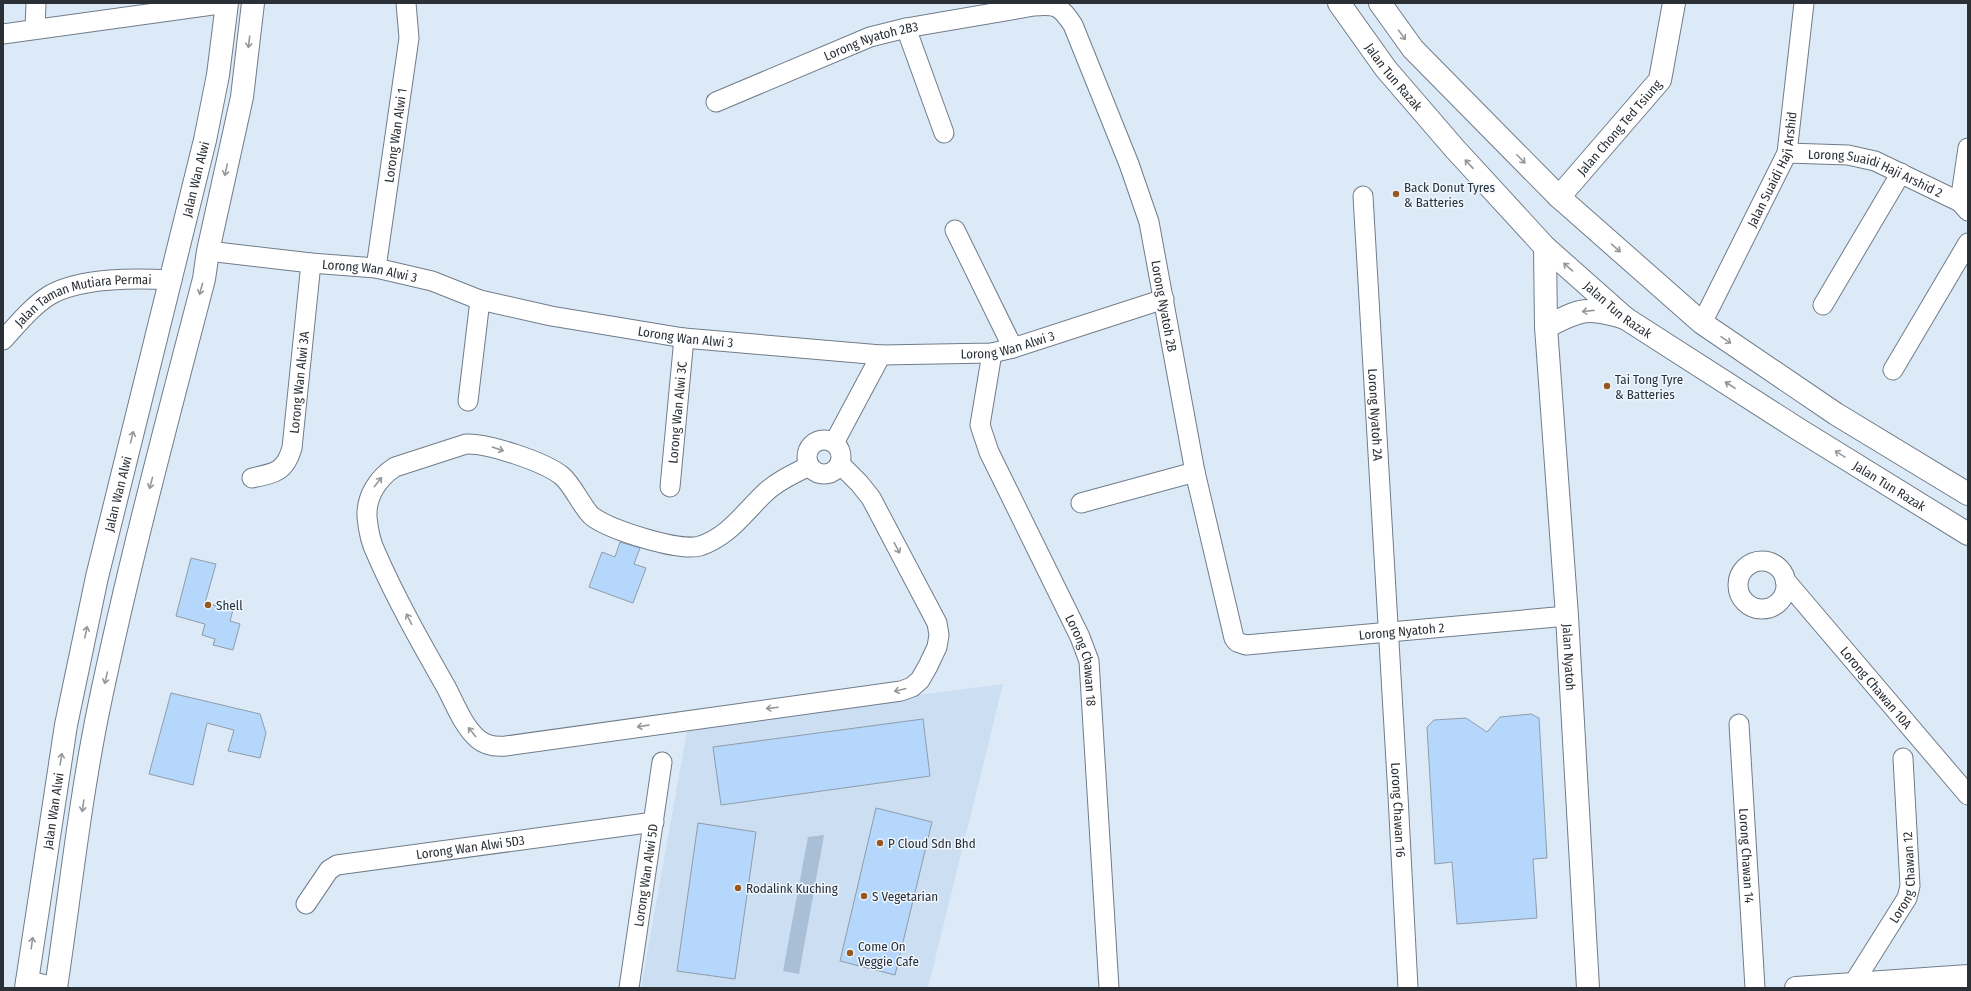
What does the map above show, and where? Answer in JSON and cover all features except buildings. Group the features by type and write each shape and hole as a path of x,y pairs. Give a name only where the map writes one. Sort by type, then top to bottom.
{"main road":[{"name":"Jalan Wan Alwi","path":"26,985 66,725 97,577 172,280 214,96 227,3"},
{"name":"Jalan Wan Alwi","path":"56,988 89,762 99,707 137,536 204,279 208,251 242,96 253,3"},
{"name":"Jalan Tun Razak","path":"1339,3 1386,69 1455,149 1545,247 1625,318 1798,429 1968,534"},
{"path":"1380,3 1413,50 1559,197 1702,324 1836,414 1968,494"},
{"name":"Jalan Chong Ted Tsiung","path":"1559,197 1660,80 1674,3"},
{"name":"Jalan Nyatoh","path":"1545,247 1546,327 1566,616 1588,988"},
{"path":"1546,327 1561,319 1586,310 1602,310 1625,318"},
{"path":"1796,988 1968,976"},
{"path":"26,985 52,988"}],"street":[{"path":"35,29 36,3"},
{"path":"3,34 227,3"},
{"name":"Lorong Wan Alwi 1","path":"376,268 409,38 406,3"},
{"name":"Jalan Suaidi Haji Arshid","path":"1702,324 1788,153 1804,3"},
{"name":"Lorong Nyatoh 2B","path":"1034,6 1051,5 1063,10 1073,25 1129,164 1148,222 1164,298 1195,472 1234,638 1237,642"},
{"name":"Lorong Nyatoh 2B3","path":"716,102 870,37 906,28 1034,6"},
{"path":"906,28 944,133"},
{"name":"Lorong Suaidi Haji Arshid 2","path":"1788,153 1848,155 1875,161 1964,206 1968,148"},
{"path":"1823,305 1901,173"},
{"name":"Lorong Nyatoh 2A","path":"1362,196 1388,632"},
{"path":"955,230 1013,348"},
{"path":"1893,370 1968,243"},
{"name":"Lorong Wan Alwi 3","path":"208,251 311,263 376,268 432,281 480,300 551,316 684,338 881,355 992,353 1013,348 1164,298"},
{"name":"Lorong Wan Alwi 3A","path":"252,478 270,474 282,468 289,460 292,448 311,263"},
{"name":"Jalan Taman Mutiara Permai","path":"3,340 30,312 50,295 66,288 87,283 131,279 172,280"},
{"path":"468,401 480,300"},
{"name":"Lorong Wan Alwi 3C","path":"670,487 684,338"},
{"name":"Lorong Chawan 18","path":"992,353 983,398 980,425 989,452 1090,661 1109,988"},
{"path":"834,443 881,355"},
{"path":"819,440 827,440 834,443 839,448 842,456 840,464 836,470 829,474 821,475 814,472 809,466 806,458 808,450 812,444 819,440"},
{"path":"809,466 783,479 769,489 727,533 698,546 668,545 605,523 592,517 563,477 549,468 497,448 476,444 466,444 395,466 380,480 369,499 367,519 375,551 410,621 466,724 477,739 488,746 506,746 732,713 861,697 901,691 912,687 920,680 937,647 939,635 937,623 866,491 840,464"},
{"path":"1081,503 1195,472"},
{"name":"Lorong Chawan 10A","path":"1785,580 1968,795"},
{"name":"Lorong Nyatoh 2","path":"1237,642 1246,645 1566,616"},
{"name":"Lorong Chawan 16","path":"1388,632 1408,988"},
{"name":"Lorong Chawan 14","path":"1738,724 1755,988"},
{"name":"Lorong Chawan 12","path":"1853,984 1908,898 1910,886 1903,758"},
{"name":"Lorong Wan Alwi 5D","path":"629,988 662,762"},
{"name":"Lorong Wan Alwi 5D3","path":"306,904 329,870 338,865 654,822"}],"shaded area":[{"path":"1003,684 928,988 641,988 688,725"},
{"path":"824,835 799,974 783,971 808,837"}],"place":[{"name":"Back Donut Tyres & Batteries","path":"1396,194"},
{"name":"Tai Tong Tyre & Batteries","path":"1607,386"},
{"name":"Shell","path":"208,605"},
{"name":"P Cloud Sdn Bhd","path":"880,843"},
{"name":"Rodalink Kuching","path":"738,888"},
{"name":"S Vegetarian","path":"864,896"},
{"name":"Come On Veggie Cafe","path":"850,953"}]}
